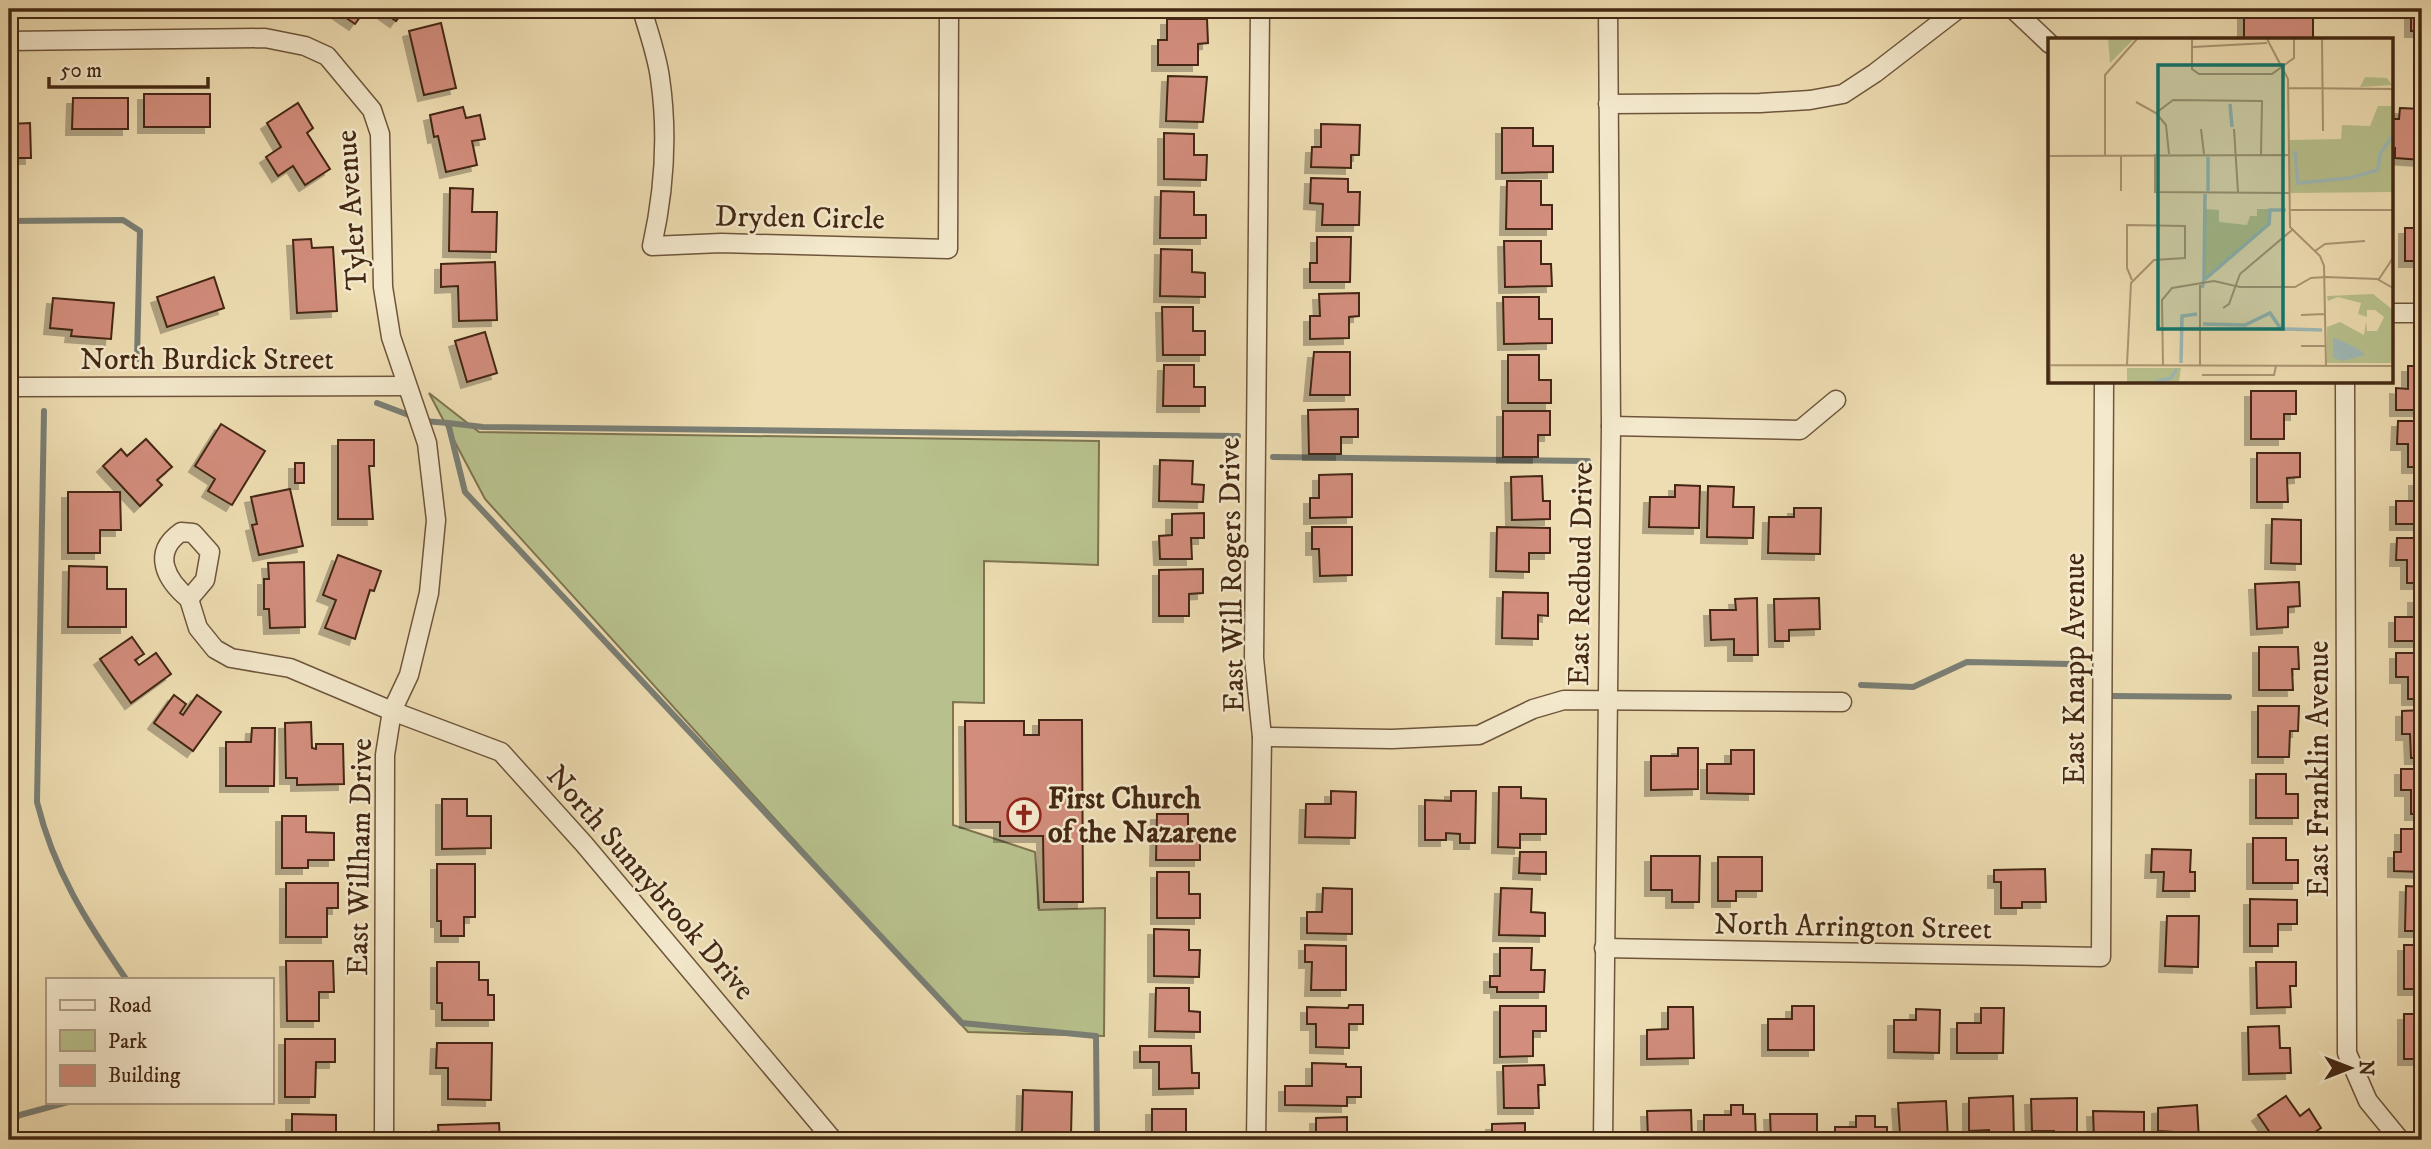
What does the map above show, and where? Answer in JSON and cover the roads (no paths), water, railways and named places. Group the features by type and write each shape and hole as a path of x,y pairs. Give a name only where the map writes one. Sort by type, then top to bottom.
{"street":[{"name":"Dryden Circle","path":"642,9 660,76 664,137 661,208 652,246 721,243 948,249 949,9"},
{"name":"East Will Rogers Drive","path":"1256,1140 1262,737 1254,658 1260,9"},
{"name":"East Redbud Drive","path":"1603,1140 1611,426 1608,9"},
{"path":"1608,104 1798,101 1843,94 1875,74 1958,9"},
{"path":"2013,9 2048,43"},
{"name":"Tyler Avenue","path":"9,41 265,38 305,46 327,56 372,110 380,134 383,288 391,337"},
{"path":"2392,313 2422,313"},
{"name":"East Willham Drive","path":"384,1140 385,755 392,711 409,675 429,593 436,520 426,443 391,337"},
{"name":"East Knapp Avenue","path":"2101,957 2104,383"},
{"name":"East Franklin Avenue","path":"2345,383 2347,1053 2368,1101 2400,1140"},
{"name":"North Burdick Street","path":"9,387 406,386"},
{"path":"1611,426 1800,430 1836,400"},
{"name":"North Sunnybrook Drive","path":"189,599 198,628 215,649 231,658 290,668 392,711 501,752 584,845 833,1140"},
{"path":"1262,737 1392,739 1479,734 1533,709 1564,700 1842,702"},
{"name":"North Arrington Street","path":"1604,948 2101,957"}],"waterway":[{"path":"9,221 123,220 140,231 137,359"},
{"path":"377,403 414,417"},
{"path":"44,411 37,802 52,851 73,895 125,978"},
{"path":"424,421 448,423 465,492 962,1023 1096,1036 1097,1140"},
{"path":"448,423 483,427 1238,436"},
{"path":"1273,457 1588,461"},
{"path":"1861,685 1913,687 1967,662 2070,664"},
{"path":"2111,696 2229,697"},
{"path":"9,1122 20,1115 61,1104"}],"place":[{"name":"First Church of the Nazarene","path":"1024,815"}]}
